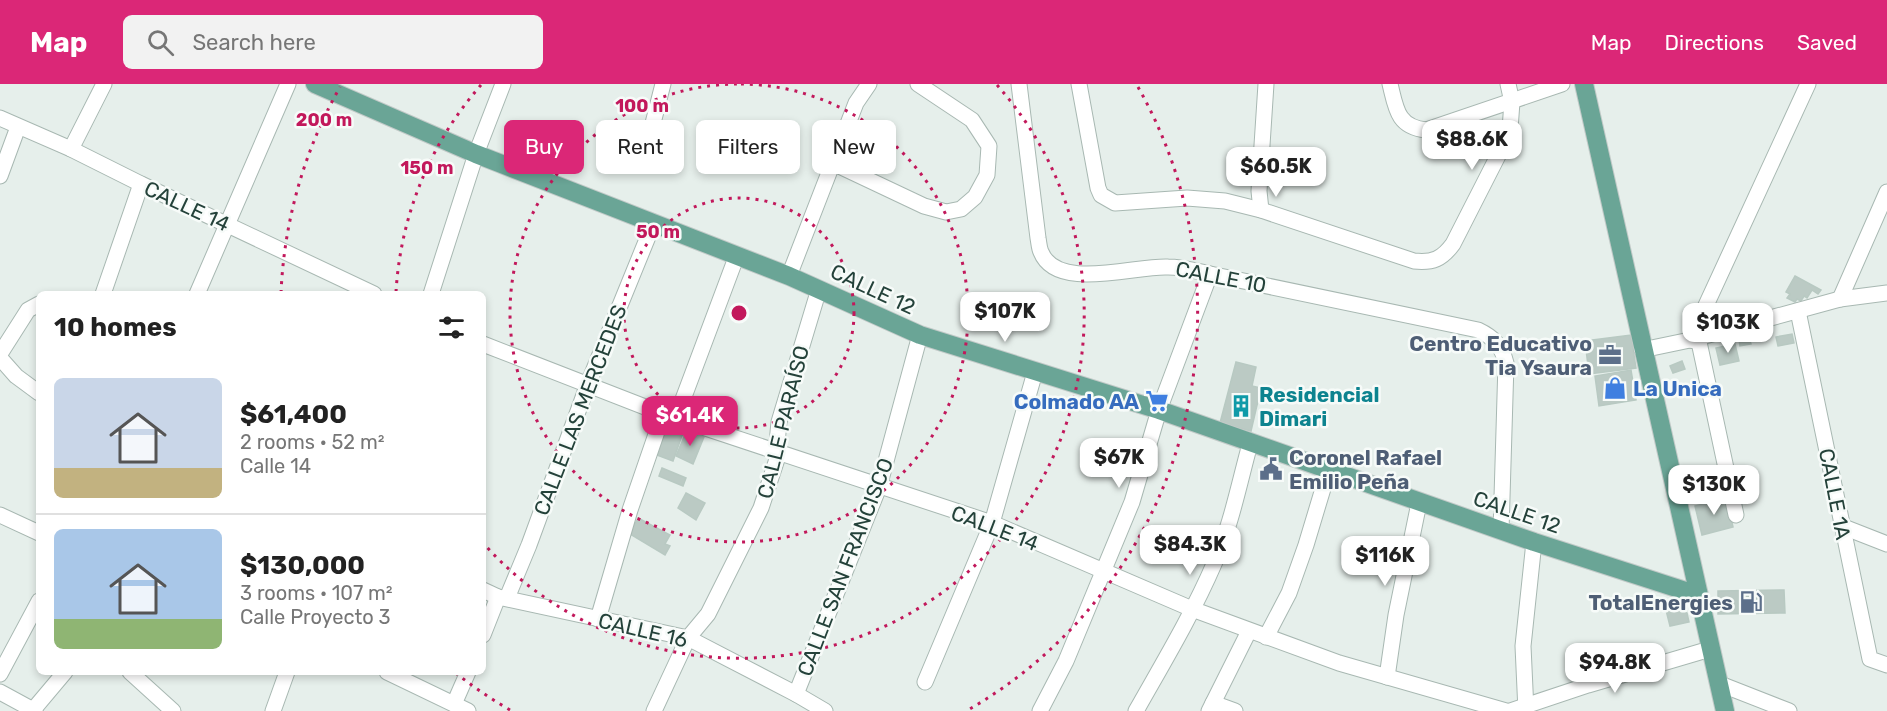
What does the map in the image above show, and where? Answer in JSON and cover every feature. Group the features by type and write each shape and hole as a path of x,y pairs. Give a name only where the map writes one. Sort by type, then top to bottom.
{"main road":[{"name":"CALLE 12","path":"315,84 348,91 476,154 789,276 920,335 1159,411 1501,531 1698,595"},
{"path":"1584,84 1725,711"}],"street":[{"path":"70,149 104,84"},
{"path":"198,291 288,84"},
{"path":"432,291 476,154 503,84"},
{"path":"654,120 663,84"},
{"path":"849,120 856,103 869,84"},
{"path":"856,174 924,206 946,212 961,209 975,198 987,175 989,146 972,120 918,84"},
{"name":"CALLE 10","path":"1019,84 1038,238 1041,254 1053,266 1068,273 1085,275 1168,267 1478,330 1490,336 1498,345 1506,363 1501,531"},
{"path":"1079,84 1098,188 1101,195 1108,200 1123,203 1187,198 1225,201 1261,210 1414,261 1426,262 1437,260 1446,254 1453,244 1505,142 1512,115 1508,84"},
{"path":"1261,210 1259,192 1266,84"},
{"path":"1390,84 1397,111 1408,125 1425,130 1562,84"},
{"path":"1690,340 1808,84"},
{"name":"CALLE 14","path":"0,118 368,291"},
{"path":"0,176 18,127"},
{"path":"789,276 829,174"},
{"path":"104,291 141,184"},
{"path":"1840,299 1887,192"},
{"name":"CALLE LAS MERCEDES","path":"486,629 533,535 588,384 654,222"},
{"path":"598,620 630,510 737,255"},
{"path":"1040,711 1066,661 1132,502 1159,411 1210,274"},
{"name":"CALLE PARAÍSO","path":"654,711 688,638 708,614 725,584 761,508 779,453 777,443 779,422 819,289"},
{"path":"1642,350 1690,340 1840,299 1887,293"},
{"path":"36,306 28,310 0,356 16,376 36,391"},
{"name":"CALLE 1A","path":"1798,310 1870,659 1887,665"},
{"name":"CALLE SAN FRANCISCO","path":"796,694 879,487 920,335"},
{"path":"1690,340 1699,342 1736,515"},
{"name":"CALLE 14","path":"486,345 670,416 992,523 1192,609 1339,663 1517,710"},
{"path":"924,682 992,523 1035,372"},
{"path":"1136,711 1192,609 1224,540 1250,444"},
{"path":"1266,637 1289,592 1328,471"},
{"path":"1387,677 1396,615 1419,503"},
{"path":"0,515 36,532"},
{"path":"1841,526 1887,544"},
{"path":"1534,542 1517,710 1710,649"},
{"name":"CALLE 16","path":"486,591 598,620 688,638 825,711"},
{"path":"0,674 36,607"},
{"path":"1235,711 1211,707 1249,631"},
{"path":"0,692 34,710 62,675"},
{"path":"133,675 173,711"},
{"path":"273,711 286,675"},
{"path":"393,675 468,711"},
{"path":"454,704 467,675"},
{"path":"1720,684 1790,711"}],"building":[{"path":"1795,276 1821,290 1818,294 1812,290 1807,298 1804,296 1801,301 1797,299 1795,302 1787,298 1790,294 1786,292"},
{"path":"1792,334 1794,343 1778,346 1776,337"},
{"name":"Centro Educativo Tia Ysaura","path":"1631,335 1636,368 1589,374 1585,341"},
{"path":"1749,338 1751,344 1740,346 1739,340"},
{"path":"1735,344 1739,361 1720,365 1716,348"},
{"path":"1682,361 1685,369 1673,373 1670,366"},
{"name":"Residencial Dimari","path":"1236,362 1256,367 1252,386 1261,388 1251,431 1220,423"},
{"name":"La Unica","path":"1631,370 1636,400 1599,406 1595,376"},
{"path":"667,424 684,430 673,461 657,455"},
{"path":"687,430 704,437 693,464 676,456"},
{"path":"662,468 686,478 683,486 659,476"},
{"path":"686,493 705,503 696,520 678,508"},
{"path":"1726,498 1733,527 1702,535 1695,506"},
{"path":"638,518 670,535 665,544 670,546 665,555 630,534"},
{"name":"TotalEnergies","path":"1784,590 1785,613 1718,614 1718,591"},
{"path":"1665,606 1687,613 1689,622 1670,626"}],"place":[{"name":"Centro Educativo Tia Ysaura","path":"1610,355"},
{"name":"La Unica","path":"1615,388"},
{"name":"Colmado AA","path":"1157,401"},
{"name":"Residencial Dimari","path":"1241,406"},
{"name":"Coronel Rafael Emilio Peña","path":"1271,469"},
{"name":"TotalEnergies","path":"1751,602"}]}
